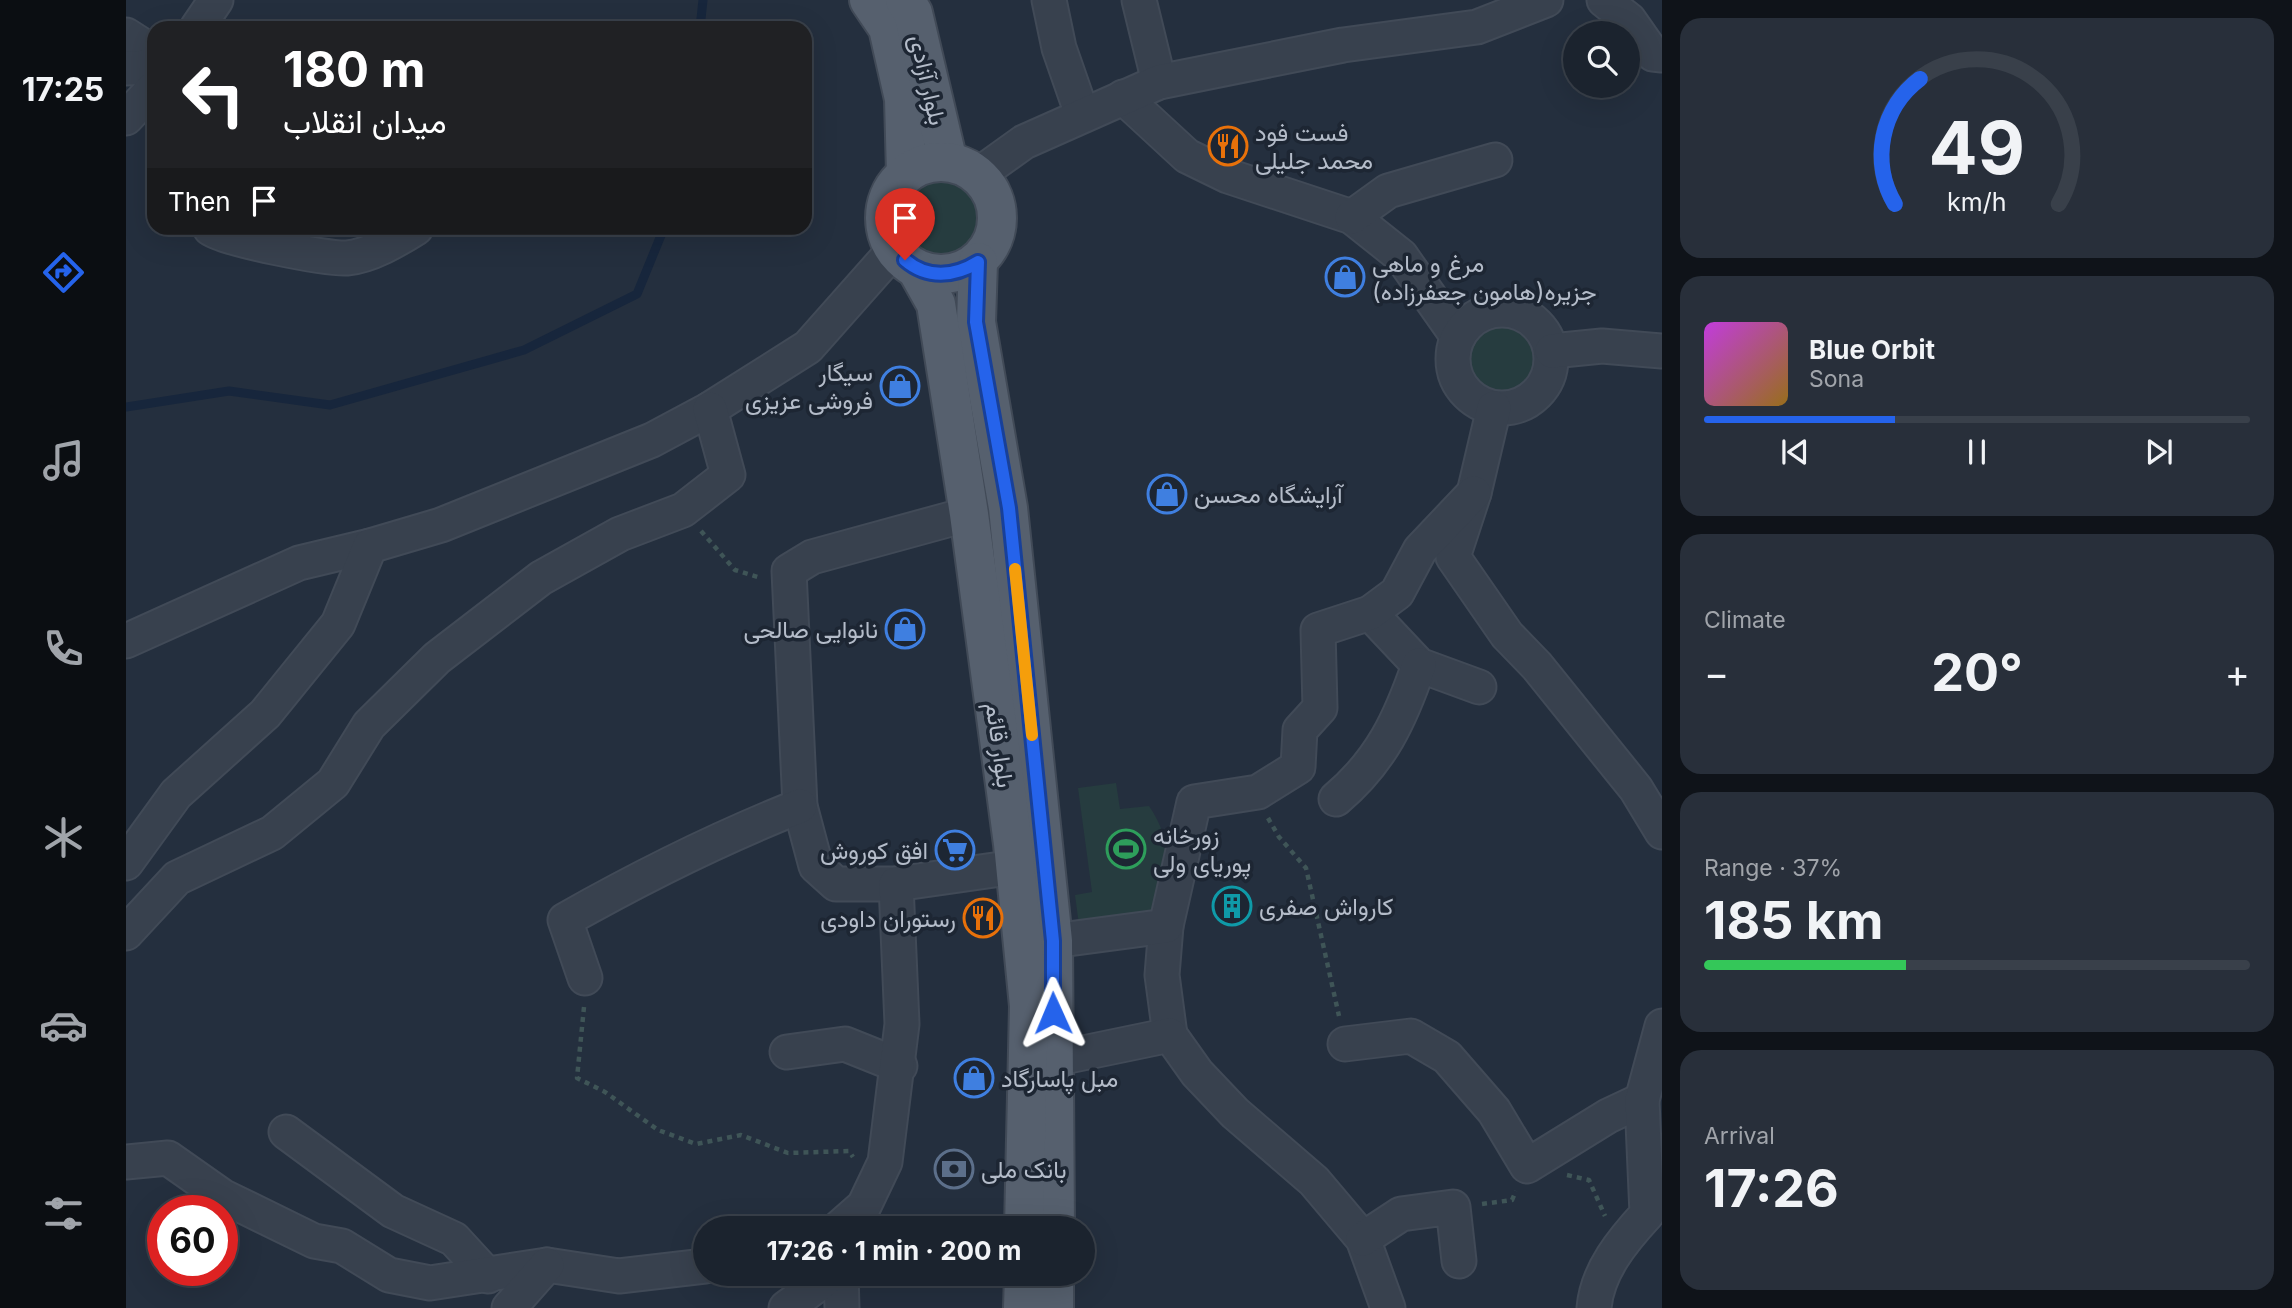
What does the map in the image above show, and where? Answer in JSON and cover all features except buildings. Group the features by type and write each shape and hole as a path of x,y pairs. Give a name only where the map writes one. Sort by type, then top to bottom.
{"main road":[{"name":"بلوار آزادی","path":"894,10 963,169"},
{"name":"بلوار آزادی","path":"894,10 904,99 906,174"},
{"path":"933,162 963,169 996,202 998,219 989,250 978,262 963,271 947,275 905,260 884,218 891,194 906,174 933,162"},
{"name":"بلوار قائم","path":"905,260 936,304 969,514 1015,867 1029,1006 1045,1045 1054,1216"},
{"name":"بلوار قائم","path":"978,262 976,322 1009,508 1053,941 1045,1045 1025,1216"},
{"path":"1023,1308 1024,1286"},
{"path":"1054,1286 1054,1308"}],"street":[{"path":"202,21 216,0"},
{"path":"1049,0 1059,47 1082,114"},
{"path":"1139,0 1159,82"},
{"path":"963,169 1159,82 1343,45 1477,27 1546,0"},
{"path":"1604,0 1629,20 1653,54 1662,55"},
{"path":"126,35 147,48"},
{"path":"126,68 147,67"},
{"path":"126,118 147,96"},
{"path":"1123,97 1187,156 1228,176 1352,217 1401,256 1458,338"},
{"path":"1352,217 1388,191 1495,160"},
{"path":"234,235 286,250 347,258 387,244 403,235"},
{"path":"126,640 299,564 441,525 652,440 710,409 808,347 905,260"},
{"path":"1494,310 1510,310 1524,314 1537,323 1547,336 1552,351 1547,382 1538,394 1509,408 1493,408 1479,403 1458,382 1453,352 1467,325 1479,315 1494,310"},
{"path":"1552,351 1602,346 1662,351"},
{"path":"1493,408 1474,493 1453,557 1507,635 1537,666 1636,789 1662,832"},
{"path":"126,933 177,878 272,833 333,783 369,725 438,658 541,578 620,534 683,510 728,475 710,409"},
{"path":"1388,1308 1363,1239 1314,1181 1206,1083 1170,1035 1162,975 1166,926 1194,802 1258,792 1298,767 1300,730 1320,708 1318,629 1370,614 1397,593 1420,550 1474,493"},
{"path":"969,514 812,556 789,572 800,806 816,866 836,884 896,884 1015,867"},
{"path":"126,863 176,794 265,714 338,624 370,545"},
{"path":"1370,614 1419,665 1479,687"},
{"path":"1336,799 1364,776 1402,713 1419,665"},
{"path":"585,978 565,920 630,883 716,841 800,806"},
{"path":"853,1216 864,1206 885,1162 900,1066 902,1024 896,884"},
{"path":"1053,941 1166,926"},
{"path":"1594,1308 1595,1296 1618,1245 1647,1214 1642,1100 1662,1028"},
{"path":"1045,1045 1170,1035"},
{"path":"1345,1044 1411,1035 1447,1057 1494,1111 1527,1166 1608,1116 1642,1100"},
{"path":"787,1052 845,1044 900,1066"},
{"path":"286,1132 393,1211 454,1239 488,1276"},
{"path":"126,1162 168,1158 222,1196 314,1241 342,1245 389,1275 430,1283 547,1265 619,1276 693,1267"},
{"path":"1363,1239 1401,1214 1453,1208 1459,1261"},
{"path":"509,1308 547,1265"},
{"path":"786,1308 816,1286"},
{"path":"841,1286 842,1308"}],"path":[{"path":"683,510 735,570 758,578 789,572"},
{"path":"1247,794 1262,806 1279,837 1306,868 1345,1044"},
{"path":"585,978 584,1039 577,1078 605,1092 658,1130 696,1144 741,1135 788,1153 849,1151 873,1187"},
{"path":"1453,1208 1512,1200 1527,1166 1589,1181 1618,1245"}],"green space":[{"path":"940,173 958,176 973,186 983,201 986,219 983,237 973,252 958,262 940,265 922,262 907,252 897,237 894,219 897,201 907,186 922,176"},
{"path":"1505,320 1520,323 1532,332 1541,344 1544,359 1541,374 1532,386 1520,395 1505,398 1490,395 1478,386 1469,374 1466,359 1469,344 1478,332 1490,323"},
{"name":"زورخانه پوریای ولی","path":"1116,783 1120,809 1149,806 1162,833 1166,846 1167,872 1158,915 1079,925 1075,895 1092,892 1078,788"}],"waterway":[{"path":"701,21 703,0"},
{"path":"126,407 229,391 330,405 524,350 637,294 661,235"}],"slow traffic":[{"path":"1015,569 1032,735"}],"place":[{"name":"فست فود محمد جلیلی","path":"1228,146"},
{"name":"مرغ و ماهی جزیره(هامون جعفرزاده)","path":"1345,277"},
{"name":"سیگار فروشی عزیزی","path":"900,386"},
{"name":"آرایشگاه محسن","path":"1167,494"},
{"name":"نانوایی صالحی","path":"905,629"},
{"name":"زورخانه پوریای ولی","path":"1126,849"},
{"name":"افق کوروش","path":"955,850"},
{"name":"کارواش صفری","path":"1232,906"},
{"name":"رستوران داودی","path":"983,918"},
{"name":"مبل پاسارگاد","path":"974,1078"},
{"name":"بانک ملی","path":"954,1169"}],"route":[{"path":"905,260 917,270 947,275 963,271 978,262 976,322 1009,508 1053,941 1053,1013"}]}
